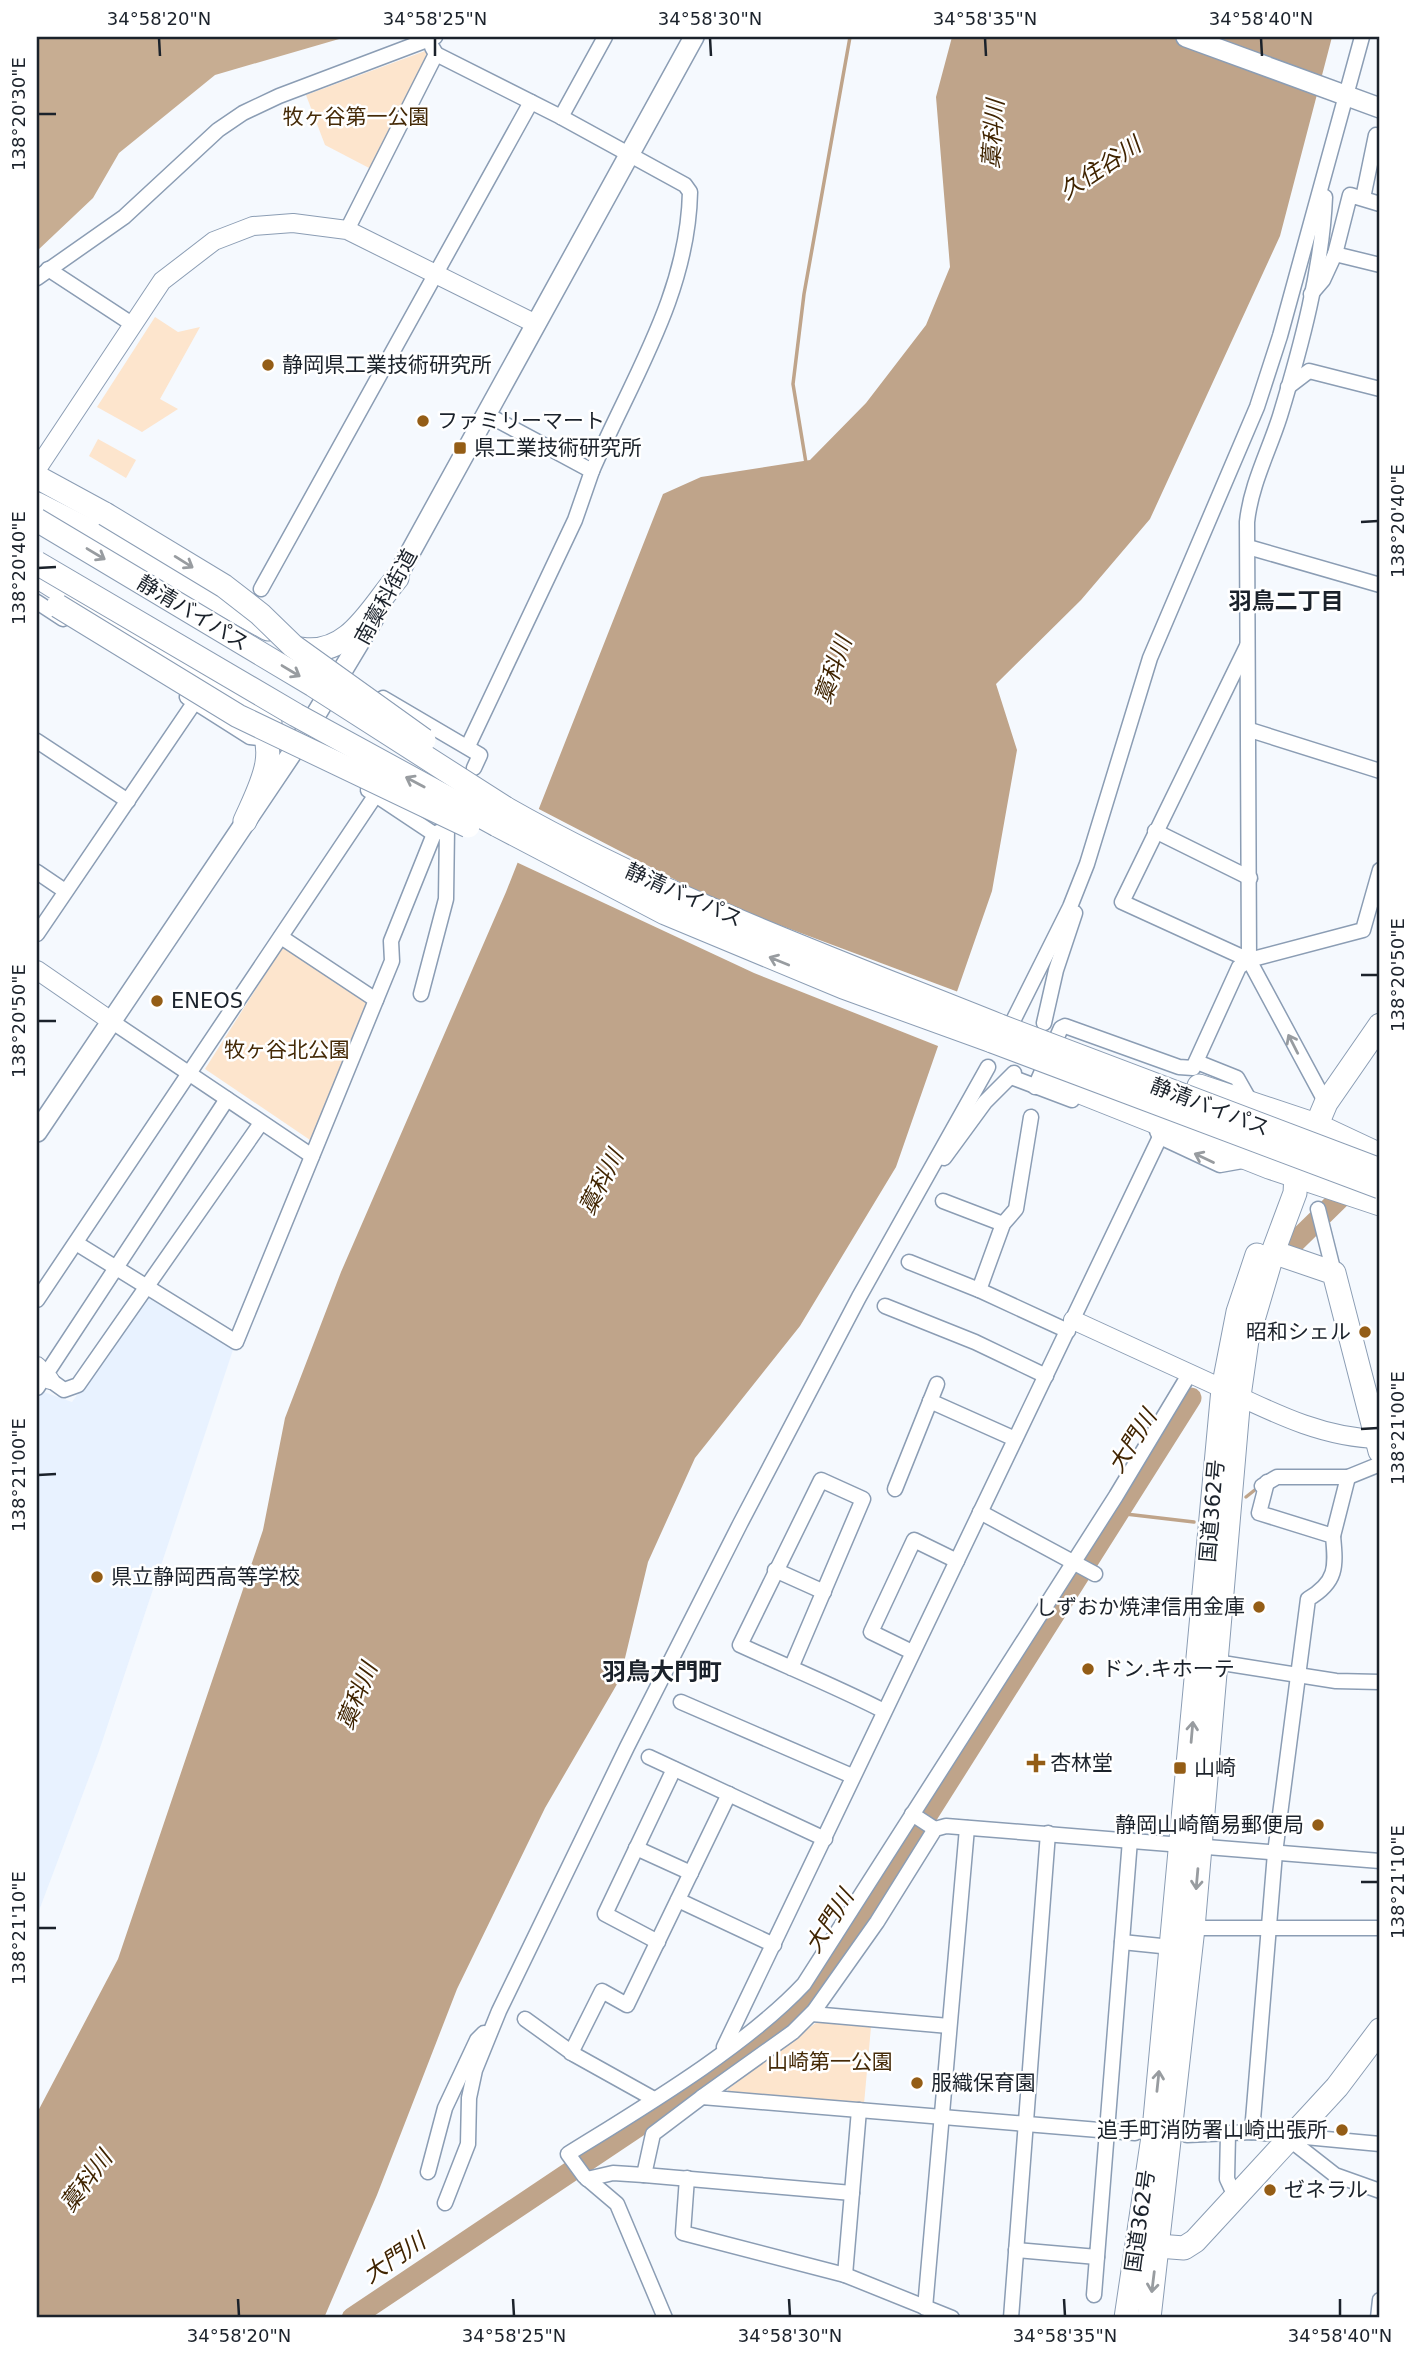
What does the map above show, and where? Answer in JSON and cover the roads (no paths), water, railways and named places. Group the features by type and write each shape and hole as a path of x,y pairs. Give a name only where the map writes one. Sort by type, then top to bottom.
{"highway":[{"path":"37,477 105,514 224,586 260,614 293,646 460,766 620,866"},
{"path":"37,505 114,543 343,673"},
{"name":"静清バイパス","path":"37,520 313,685 505,808 576,847 783,940 849,977 1380,1187"},
{"name":"静清バイパス","path":"37,563 390,769 604,884 665,913 1380,1170"},
{"path":"37,576 57,603 238,716 390,791 604,884"},
{"path":"302,649 321,650 345,640 397,578"},
{"path":"37,594 300,741"},
{"path":"245,821 268,765 268,739 254,713"},
{"path":"849,977 1027,1022 1199,1086 1379,1144"},
{"path":"849,977 985,1052 1250,1159 1380,1204"},
{"path":"1296,1174 1326,1103 1380,1025"},
{"name":"国道362号","path":"1126,2318 1153,2130 1171,1947 1191,1845 1216,1662 1231,1393 1273,1252 1295,1193 1296,1174"},
{"name":"国道362号","path":"1149,2318 1193,1928 1191,1845 1238,1312 1252,1266 1283,1188 1296,1174"},
{"path":"1273,1252 1334,1273 1379,1443"},
{"name":"国道362号","path":"1158,2246 1184,2248 1195,2241 1363,2057 1380,2030"}],"main road":[{"name":"南藁科街道","path":"37,1132 343,673 694,37"},
{"path":"1186,37 1380,108"}],"street":[{"path":"561,117 605,37"},
{"path":"1044,1023 1087,864 1150,658 1256,407 1326,168 1343,94 1362,37"},
{"path":"132,324 42,274 124,217 218,130 243,113 279,96 432,38 436,54 346,230"},
{"path":"436,54 561,117 689,189 685,246 670,304 592,471 575,520 468,746"},
{"path":"261,589 531,102"},
{"path":"1363,198 1376,135"},
{"path":"1326,168 1325,209 1310,295 1288,387 1250,498 1248,547 1249,960 1326,1103"},
{"path":"1310,295 1323,280 1335,254 1349,195 1380,204"},
{"path":"37,469 151,295 174,270 200,250 232,233 272,223 310,223 346,230 536,324"},
{"path":"1335,254 1380,265"},
{"path":"1288,387 1309,371 1380,389"},
{"path":"486,414 592,471"},
{"path":"1248,547 1380,585"},
{"path":"57,603 194,702 250,737 268,739"},
{"path":"1248,645 1122,902 1249,960"},
{"path":"343,673 455,742 468,746 480,755 474,768"},
{"path":"37,934 194,702"},
{"path":"1250,730 1380,771"},
{"path":"37,741 128,801"},
{"path":"300,741 375,796 434,834"},
{"path":"37,1300 375,796"},
{"path":"76,1243 236,1342 392,961 391,941 434,834 447,828 448,879 438,934 421,995"},
{"path":"1155,831 1250,878"},
{"path":"1013,1021 1070,907 1087,864"},
{"path":"1035,1087 1061,1028 1065,1026 1179,1068 1193,1068 1239,967 1249,960 1363,930 1380,870"},
{"path":"37,872 65,891"},
{"path":"281,937 376,1000"},
{"path":"37,970 312,1156"},
{"path":"1197,1062 1237,1079 1250,1101"},
{"path":"445,2203 468,2144 473,2079 494,2021 703,1596 917,1192 988,1067"},
{"path":"917,1192 985,1102 1013,1075 1035,1087 1157,1131 1160,1137 1220,1165 1250,1159"},
{"path":"227,1099 42,1377 64,1390 78,1385 261,1122"},
{"path":"979,1290 1003,1224 1016,1209 1031,1117"},
{"path":"722,2051 1160,1137"},
{"path":"943,1201 1003,1224"},
{"path":"1318,1209 1334,1273"},
{"path":"909,1262 1190,1373 1317,1429 1379,1443"},
{"path":"885,1306 975,1342 1046,1376"},
{"path":"665,2318 617,2204 585,2178 568,2154 722,2051 785,2004 804,1984 1074,1562 1190,1373"},
{"path":"895,1489 937,1384"},
{"path":"930,1401 1015,1440"},
{"path":"1333,1536 1259,1513 1264,1484 1277,1476 1348,1477 1380,1464"},
{"path":"1252,2132 1275,1853 1308,1599 1324,1590 1333,1576 1333,1536 1348,1477"},
{"path":"791,1668 863,1499 821,1480 740,1645 884,1711"},
{"path":"980,1512 1096,1574"},
{"path":"912,1652 871,1632 914,1539 957,1561"},
{"path":"775,1570 824,1592"},
{"path":"1216,1662 1336,1681 1380,1682"},
{"path":"681,1702 852,1776"},
{"path":"649,1757 825,1839"},
{"path":"658,1942 604,1914 674,1769"},
{"path":"571,2053 602,1991 627,2005 729,1794"},
{"path":"912,1814 935,1829"},
{"path":"644,2175 653,2134 793,2032 812,2014 877,1922 935,1829 946,1826 1048,1833 1380,1861"},
{"path":"925,2308 967,1828"},
{"path":"1011,2318 1048,1833"},
{"path":"1094,2295 1130,1840"},
{"path":"636,1848 691,1873"},
{"path":"678,1900 774,1945"},
{"path":"1193,1928 1380,1928"},
{"path":"1122,1942 1171,1947"},
{"path":"812,2014 949,2026"},
{"path":"525,2019 571,2053 654,2099"},
{"path":"428,2172 445,2109 477,2040 494,2021"},
{"path":"702,2097 1135,2133"},
{"path":"845,2275 859,2110"},
{"path":"1187,2136 1252,2132 1380,2144"},
{"path":"1228,2134 1227,2179 1235,2196"},
{"path":"1291,2137 1335,2175 1380,2191"},
{"path":"585,2178 613,2173 852,2193"},
{"path":"687,2178 683,2233 845,2275 952,2318"},
{"path":"1016,2250 1097,2257"},
{"path":"1378,2318 1380,2300"}],"water":[{"path":"952,37 1332,37 1280,236 1150,519 1081,600 996,684 1017,750 992,891 896,1167 800,1326 695,1458 648,1562 620,1679 545,1808 457,1989 377,2195 324,2318 37,2318 37,2113 118,1959 263,1530 285,1418 341,1272 506,892 663,494 701,477 810,460 866,403 926,325 950,267 936,97"}],"waterway":[{"path":"806,463 793,384 804,294 850,37"},
{"name":"大門川","path":"1294,1243 1342,1196"},
{"name":"大門川","path":"352,2318 682,2097 785,2021 813,1996 1191,1398"},
{"path":"1246,1497 1256,1489"},
{"path":"1117,1513 1194,1522"}],"place":[{"name":"静岡県工業技術研究所","path":"268,365"},
{"name":"ファミリーマート","path":"423,421"},
{"name":"県工業技術研究所","path":"460,448"},
{"name":"ENEOS","path":"157,1001"},
{"name":"昭和シェル","path":"1365,1332"},
{"name":"県立静岡西高等学校","path":"97,1577"},
{"name":"しずおか焼津信用金庫","path":"1259,1607"},
{"name":"ドン.キホーテ","path":"1088,1669"},
{"name":"杏林堂","path":"1036,1763"},
{"name":"山崎","path":"1180,1768"},
{"name":"静岡山崎簡易郵便局","path":"1318,1825"},
{"name":"服織保育園","path":"917,2083"},
{"name":"追手町消防署山崎出張所","path":"1342,2130"},
{"name":"ゼネラル","path":"1270,2190"}],"district":[{"name":"羽鳥二丁目","path":"1286,601"},
{"name":"羽鳥大門町","path":"662,1672"}],"park label":[{"name":"牧ヶ谷第一公園","path":"356,117"},
{"name":"牧ヶ谷北公園","path":"287,1050"},
{"name":"山崎第一公園","path":"830,2062"}],"water label":[{"name":"藁科川","path":"993,134"},
{"name":"久住谷川","path":"1100,168"},
{"name":"藁科川","path":"833,670"},
{"name":"藁科川","path":"601,1182"},
{"name":"藁科川","path":"357,1696"},
{"name":"藁科川","path":"86,2181"}]}
